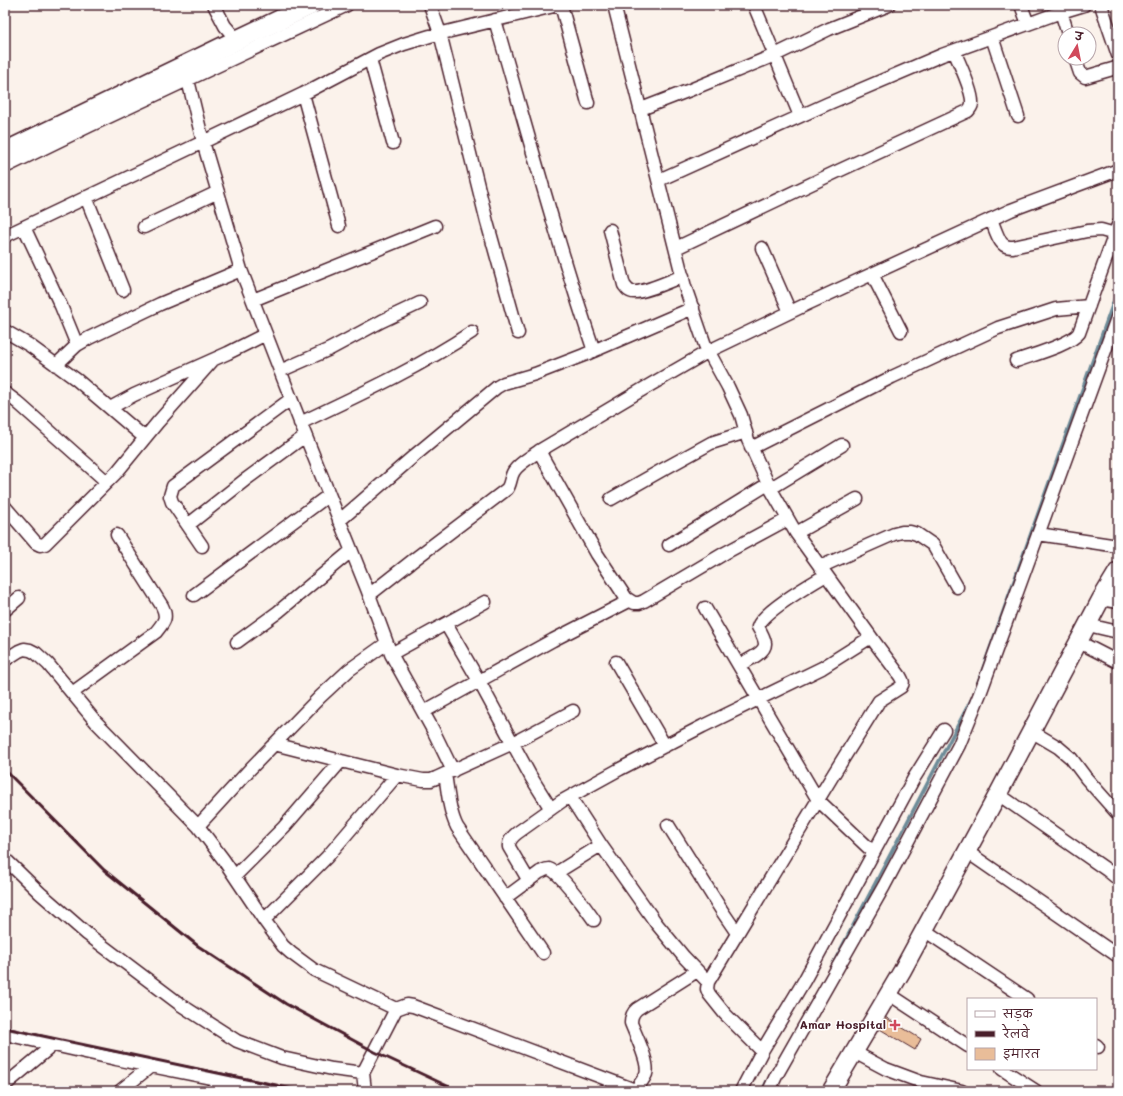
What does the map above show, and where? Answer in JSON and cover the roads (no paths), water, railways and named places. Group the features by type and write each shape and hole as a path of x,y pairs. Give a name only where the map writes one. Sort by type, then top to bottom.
{"main road":[{"path":"5,152 235,41 292,9 311,5"}],"street":[{"path":"214,5 235,41"},
{"path":"5,167 347,5"},
{"path":"430,5 440,33 487,222 518,333"},
{"path":"5,236 303,94 370,59 404,44 440,33 559,5 588,103"},
{"path":"614,5 683,276 705,345 728,386 741,415 751,448 769,486 796,533 900,676 903,684 901,687 879,701 708,982 707,988 709,994 725,1014 762,1051"},
{"path":"754,5 800,116"},
{"path":"641,109 775,55 829,29 889,5"},
{"path":"1022,5 1028,24"},
{"path":"659,180 887,78 954,51 1084,5"},
{"path":"1101,5 1118,55"},
{"path":"1061,12 1065,26"},
{"path":"495,20 580,310 594,351"},
{"path":"992,37 1018,116"},
{"path":"676,248 968,111 972,107 972,101 954,51"},
{"path":"370,59 393,143"},
{"path":"1078,66 1080,73 1085,77 1116,68 1118,66"},
{"path":"188,80 203,142 241,270 391,654 442,747 449,773 450,807 453,818 457,827 543,953"},
{"path":"303,94 339,226"},
{"path":"369,595 507,489 509,487 511,476 515,470 539,451 709,351 991,219 1118,170"},
{"path":"144,227 218,192"},
{"path":"86,197 123,290"},
{"path":"991,219 999,240 1007,247 1087,231 1116,230 1079,333 1076,337 1066,343 1016,361"},
{"path":"253,300 435,226"},
{"path":"24,227 61,306 77,345"},
{"path":"610,230 624,285 628,290 634,292 642,291 683,276"},
{"path":"762,248 790,312"},
{"path":"56,365 77,345 89,338 160,304 241,270"},
{"path":"872,274 900,331"},
{"path":"280,371 420,303"},
{"path":"751,448 892,377 998,328 1056,309 1089,306"},
{"path":"339,521 497,387 504,383 535,374 594,351 693,308"},
{"path":"770,1091 776,1076 884,886 958,745 981,691 1118,315"},
{"path":"5,331 29,344 77,380 145,438"},
{"path":"300,423 402,374 472,332"},
{"path":"110,408 134,395 213,360 266,334"},
{"path":"5,507 36,543 40,545 45,544 108,482 213,360"},
{"path":"5,394 17,402 108,482"},
{"path":"202,546 172,502 170,496 174,486 291,399"},
{"path":"611,499 711,443 746,432"},
{"path":"188,525 245,480 305,436"},
{"path":"669,545 842,444"},
{"path":"539,451 597,554 626,598 634,603 644,601 725,553 788,519"},
{"path":"194,595 329,495"},
{"path":"796,533 857,499"},
{"path":"738,665 755,656 764,648 764,640 758,627 763,618 772,610 823,571 881,540 902,532 917,534 933,545 957,587"},
{"path":"1038,534 1118,546"},
{"path":"72,693 156,632 165,618 165,612 162,606 117,535"},
{"path":"237,642 278,612 351,551"},
{"path":"831,1091 889,994 998,794 1101,599 1118,571"},
{"path":"5,610 19,598"},
{"path":"1101,599 1118,602"},
{"path":"423,712 553,640 629,601"},
{"path":"391,654 485,602"},
{"path":"704,608 818,800 873,852"},
{"path":"446,624 531,777 551,809"},
{"path":"1088,625 1118,632"},
{"path":"529,881 508,843 517,833 570,797 703,726 822,668 871,637"},
{"path":"198,826 251,768 320,698 349,670 387,642"},
{"path":"1079,642 1118,662"},
{"path":"5,660 24,649 36,653 48,664 96,722 198,826 235,876 283,946 303,962 321,973 396,1009"},
{"path":"616,662 665,746"},
{"path":"274,744 397,775 431,780 513,743 573,711"},
{"path":"741,1091 762,1051 804,981 914,778 944,730"},
{"path":"1031,731 1058,747 1071,758 1086,778 1118,814"},
{"path":"235,876 284,827 341,760"},
{"path":"264,920 327,856 397,775"},
{"path":"998,794 1118,879"},
{"path":"570,797 601,845 656,923 684,957 708,982"},
{"path":"668,825 737,933"},
{"path":"556,873 601,845"},
{"path":"966,851 1118,956"},
{"path":"6,861 87,934 182,1005 237,1041 282,1058 332,1070 363,1073"},
{"path":"505,898 546,869 550,869 556,873 576,896 594,920"},
{"path":"924,930 1026,998"},
{"path":"365,1091 363,1073 396,1009 407,1005 637,1090 646,1075 647,1069 646,1061 631,1023 633,1012 697,971"},
{"path":"889,994 967,1045"},
{"path":"5,1034 151,1066 276,1091"},
{"path":"5,1085 53,1045"},
{"path":"854,1052 886,1069 920,1082 962,1091"},
{"path":"120,1091 151,1066"},
{"path":"1004,1070 1036,1091"},
{"path":"211,1091 225,1081"}],"waterway":[{"path":"833,964 973,696 1118,289"},
{"path":"762,1091 767,1081"}],"railway":[{"path":"5,770 104,870 198,946 286,1004 375,1052 458,1091"},
{"path":"5,1028 302,1091"}],"place":[{"name":"Amar Hospital","path":"895,1025"}]}
